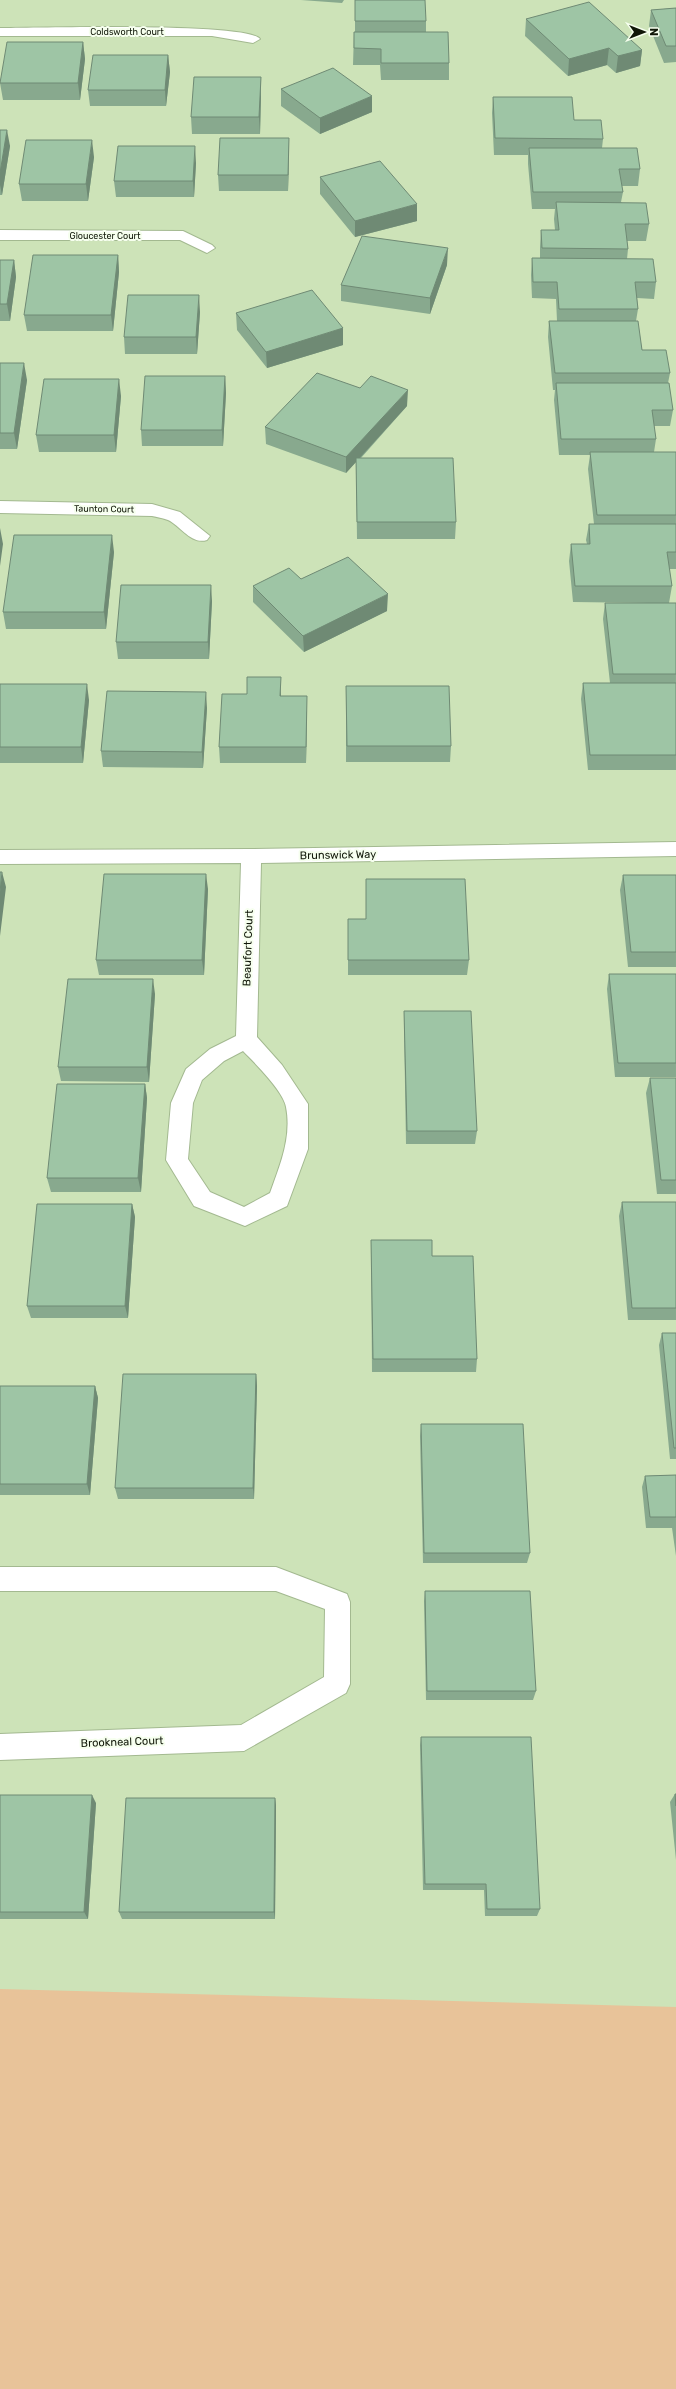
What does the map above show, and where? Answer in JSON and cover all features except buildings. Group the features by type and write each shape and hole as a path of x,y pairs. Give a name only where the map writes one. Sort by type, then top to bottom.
{"street":[{"name":"Coldsworth Court","path":"0,32 212,32 253,39"},
{"name":"Gloucester Court","path":"0,235 183,236 207,248"},
{"name":"Taunton Court","path":"0,507 152,510 174,516 201,536"},
{"name":"Brunswick Way","path":"0,857 251,856 676,849"},
{"name":"Beaufort Court","path":"246,1040 251,856"},
{"path":"246,1040 275,1071 297,1104 297,1149 279,1199 245,1217 202,1199 177,1160 182,1103 193,1075 217,1055 246,1040"},
{"name":"Brookneal Court","path":"0,1579 276,1580 338,1602 337,1684 244,1738 0,1746"}],"shaded area":[{"path":"0,1989 676,2007 676,2389 0,2389"}]}
